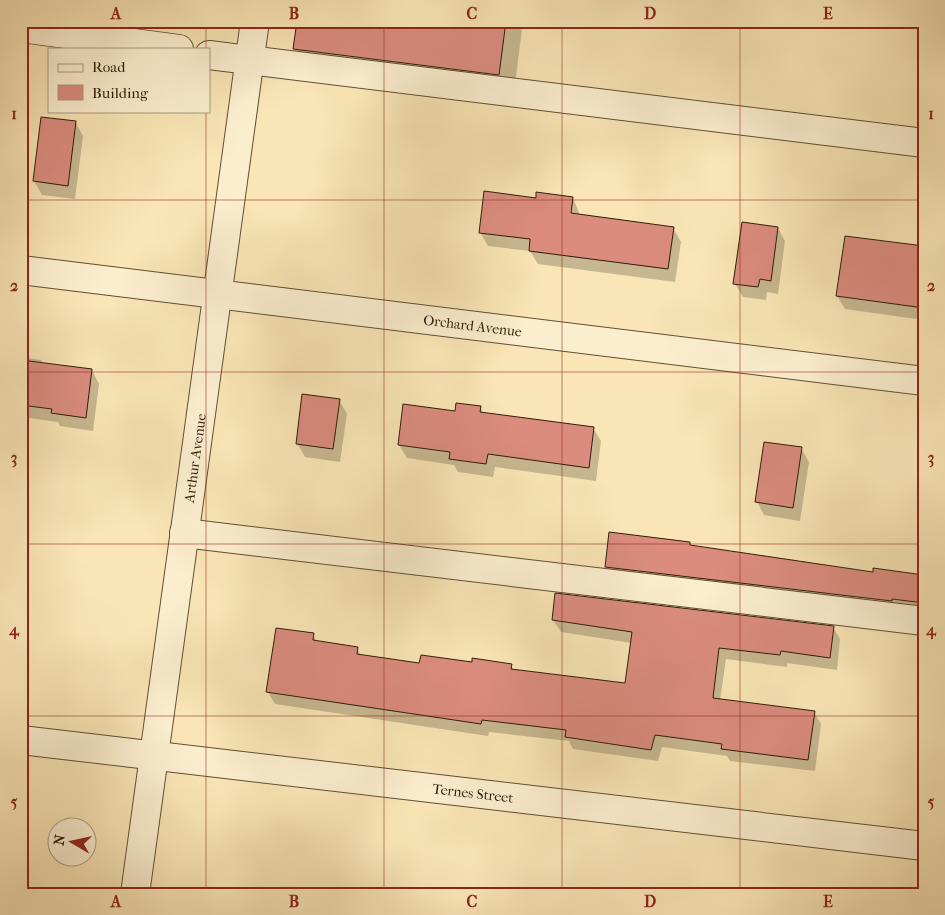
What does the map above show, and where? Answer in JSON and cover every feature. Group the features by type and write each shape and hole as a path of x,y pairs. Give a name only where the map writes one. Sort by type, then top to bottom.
{"street":[{"name":"Arthur Avenue","path":"135,894 255,21"},
{"path":"21,28 171,48"},
{"path":"210,55 924,143"},
{"name":"Orchard Avenue","path":"21,270 924,381"},
{"path":"184,533 924,621"},
{"name":"Ternes Street","path":"21,740 924,846"}],"building":[{"path":"297,21 506,21 499,75 293,49"},
{"path":"41,117 76,121 68,186 33,181"},
{"path":"484,191 536,198 536,192 573,197 571,213 674,227 668,269 529,251 530,239 479,233"},
{"path":"742,222 778,227 771,281 760,279 758,287 733,284"},
{"path":"845,236 924,246 924,308 836,296"},
{"path":"21,360 92,369 86,418 51,413 52,409 21,405"},
{"path":"302,394 340,399 333,449 296,444"},
{"path":"456,403 481,406 480,412 594,427 589,468 488,454 486,464 449,459 450,452 398,445 403,404 455,411"},
{"path":"764,442 802,447 793,508 755,502"},
{"path":"609,532 690,542 690,545 873,572 873,568 924,575 924,603 892,599 892,601 605,567"},
{"path":"555,593 834,626 830,658 781,651 780,655 719,648 713,698 815,711 808,760 721,749 722,744 655,735 651,750 565,737 566,730 482,720 481,724 266,692 276,628 314,633 313,640 358,647 357,654 419,663 421,655 472,662 472,658 512,664 511,669 625,683 632,632 552,620"}]}
